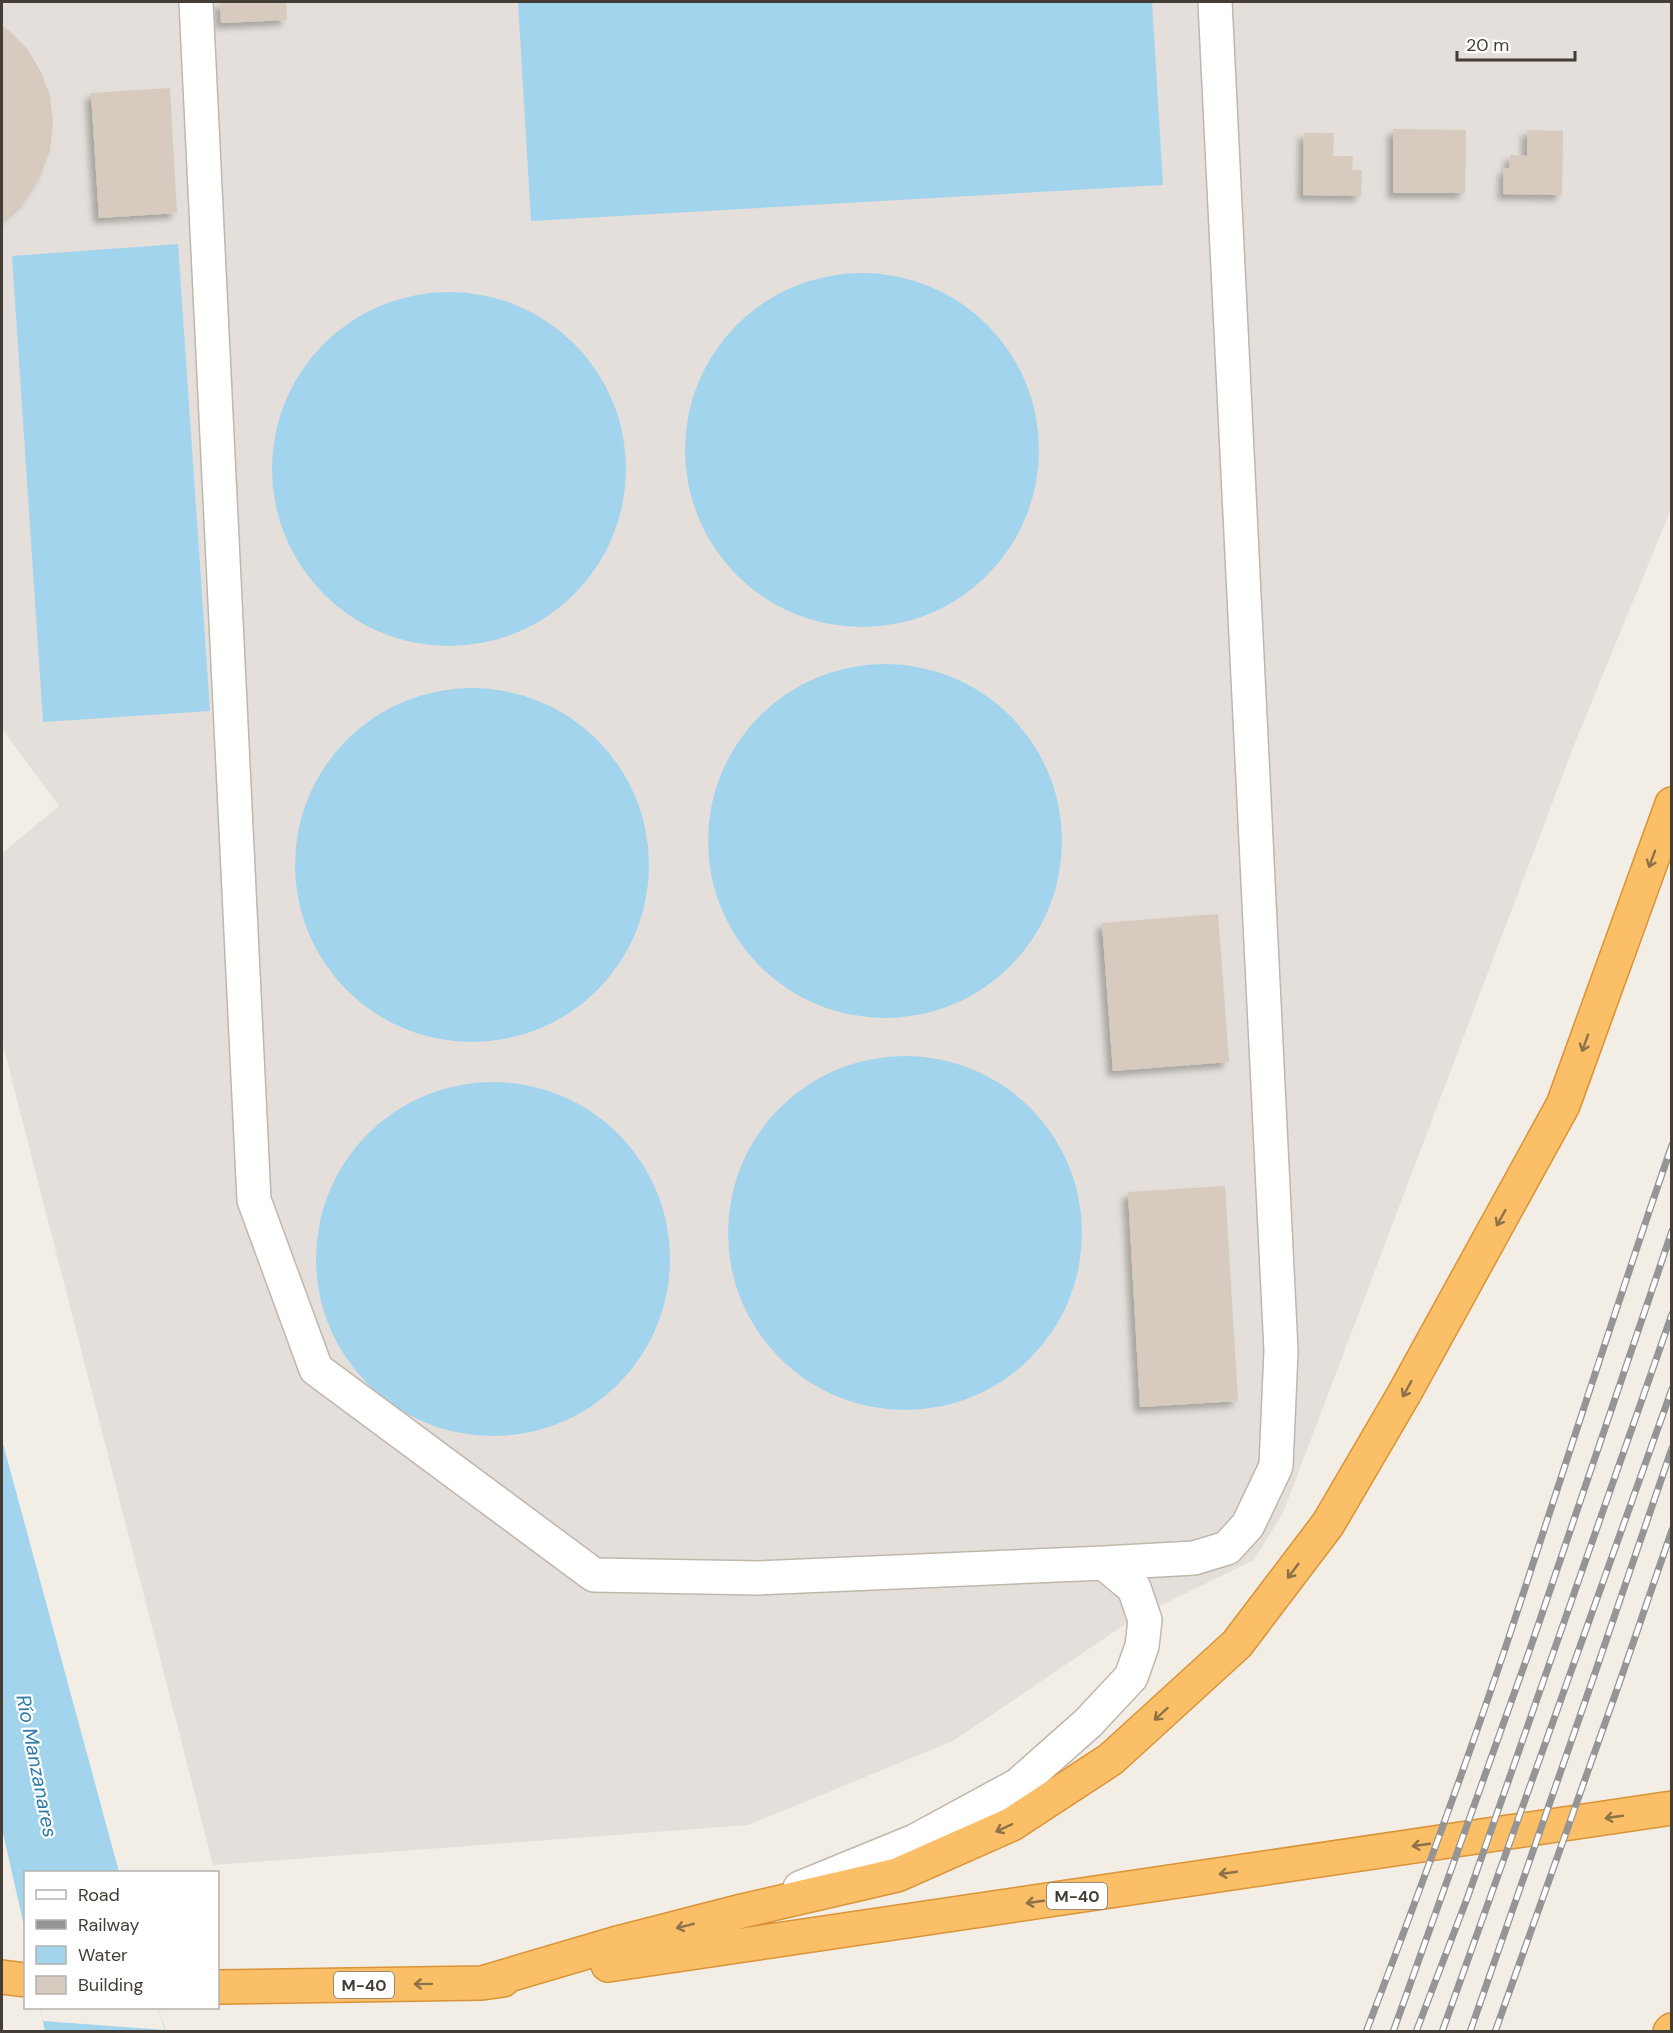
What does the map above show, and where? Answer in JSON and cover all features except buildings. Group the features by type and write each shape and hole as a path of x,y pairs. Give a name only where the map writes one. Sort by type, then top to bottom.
{"highway":[{"path":"482,1983 614,1944 897,1875 1012,1824 1111,1759 1238,1644 1328,1524 1404,1394 1563,1105 1671,804"},
{"name":"M-40","path":"232,1987 482,1983 1671,1808"},
{"path":"2,1977 24,1980"}],"lane":[{"path":"196,2 254,1200 316,1369 594,1575 758,1578 1194,1558 1227,1548 1248,1524 1276,1466 1281,1351 1215,2"},
{"path":"742,1911 915,1841 1018,1785 1088,1723 1131,1677 1142,1646 1145,1620 1134,1588 1104,1563"}],"shaded area":[{"path":"2,2 1671,2 1671,509 1578,735 1283,1513 1254,1560 1133,1619 953,1741 748,1825 213,1865 2,1041 2,853 59,806 2,729"}],"water":[{"path":"518,2 1152,2 1163,185 531,221"},
{"path":"178,244 210,711 43,722 12,256"},
{"path":"862,273 896,277 930,287 960,303 987,325 1009,352 1025,382 1035,416 1039,450 1035,484 1025,518 1009,548 987,575 960,597 930,613 896,623 862,627 828,623 794,613 764,597 737,575 715,548 699,518 689,484 685,450 689,416 699,382 715,352 737,325 764,303 794,287 828,277"},
{"path":"449,292 483,296 517,306 547,322 574,344 596,371 612,401 622,435 626,469 622,503 612,537 596,567 574,594 547,616 517,632 483,642 449,646 415,642 381,632 351,616 324,594 302,567 286,537 276,503 272,469 276,435 286,401 302,371 324,344 351,322 381,306 415,296"},
{"path":"885,664 919,668 953,678 983,694 1010,716 1032,743 1048,773 1058,807 1062,841 1058,875 1048,909 1032,939 1010,966 983,988 953,1004 919,1014 885,1018 851,1014 817,1004 787,988 760,966 738,939 722,909 712,875 708,841 712,807 722,773 738,743 760,716 787,694 817,678 851,668"},
{"path":"472,688 506,692 540,702 570,718 597,740 619,767 635,797 645,831 649,865 645,899 635,933 619,963 597,990 570,1012 540,1028 506,1038 472,1042 438,1038 404,1028 374,1012 347,990 325,963 309,933 299,899 295,865 299,831 309,797 325,767 347,740 374,718 404,702 438,692"},
{"path":"905,1056 939,1060 973,1070 1003,1086 1030,1108 1052,1135 1068,1165 1078,1199 1082,1233 1078,1267 1068,1301 1052,1331 1030,1358 1003,1380 973,1396 939,1406 905,1410 871,1406 837,1396 807,1380 780,1358 758,1331 742,1301 732,1267 728,1233 732,1199 742,1165 758,1135 780,1108 807,1086 837,1070 871,1060"},
{"path":"493,1082 527,1086 561,1096 591,1112 618,1134 640,1161 656,1191 666,1225 670,1259 666,1293 656,1327 640,1357 618,1384 591,1406 561,1422 527,1432 493,1436 459,1432 425,1422 395,1406 368,1384 346,1357 330,1327 320,1293 316,1259 320,1225 330,1191 346,1161 368,1134 395,1112 425,1096 459,1086"},
{"name":"Río Manzanares","path":"2,1440 119,1871 24,1871 24,1926 2,1829"},
{"path":"40,2009 158,2009 166,2031 45,2031"}],"pier":[{"path":"40,2009 158,2009 165,2030 43,2021"}],"railway":[{"path":"1366,2032 1438,1840 1506,1646 1672,1145"},
{"path":"1393,2032 1529,1652 1672,1231"},
{"path":"1416,2032 1468,1896 1672,1314"},
{"path":"1442,2032 1672,1389"},
{"path":"1470,2032 1672,1448"},
{"path":"1495,2032 1672,1530"}]}
